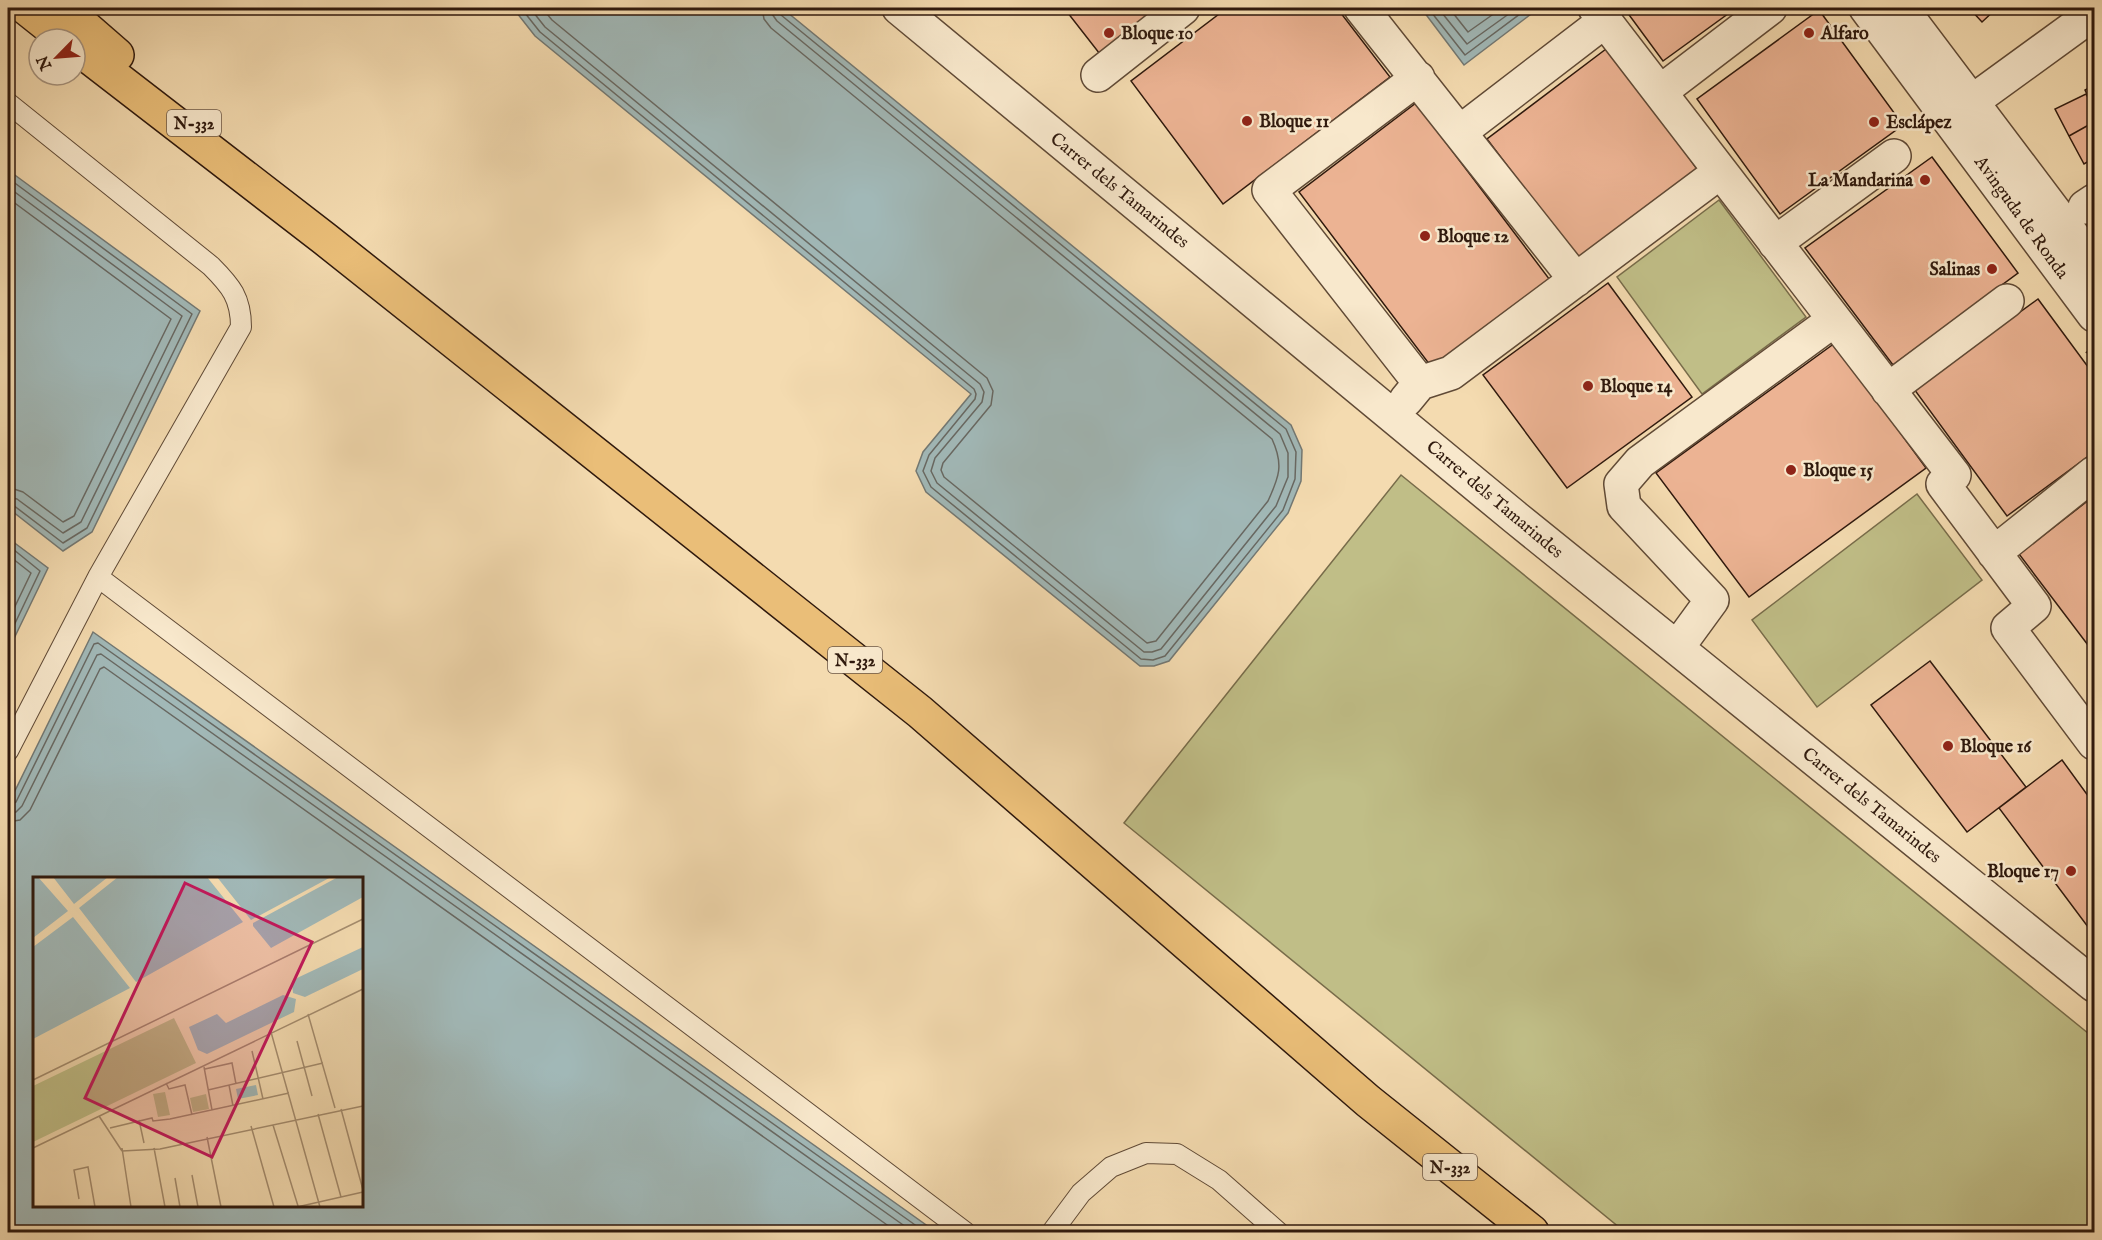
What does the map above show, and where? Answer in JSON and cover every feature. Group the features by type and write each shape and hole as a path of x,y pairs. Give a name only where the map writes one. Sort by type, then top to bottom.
{"highway":[{"path":"26,8 51,27"},
{"name":"N-332","path":"63,8 325,239"},
{"name":"N-332","path":"87,55 325,239 920,712 1359,1093 1532,1233"}],"street":[{"name":"Carrer dels Tamarindes","path":"898,8 1677,648 2094,986"},
{"path":"1098,75 1183,8"},
{"path":"1362,8 1576,280"},
{"path":"1660,92 1770,8"},
{"name":"Avinguda de Ronda","path":"1866,8 1961,110 2094,264"},
{"name":"Avinguda de Ronda","path":"1900,8 1961,110 2094,315"},
{"path":"1961,110 2094,13"},
{"path":"1460,132 1600,14 1954,476 1943,484 2034,606 2008,628 2089,722"},
{"path":"1418,78 1269,190 1420,383"},
{"path":"1775,243 1894,156"},
{"path":"1394,416 1420,383 1451,373 1720,171"},
{"path":"1888,390 2007,301"},
{"path":"1677,648 1712,600 1624,506 1621,484 1640,462 1834,320"},
{"path":"1994,553 2094,473"}],"lane":[{"path":"8,103 211,266 230,285 241,310 241,327 98,577 8,752"},
{"path":"98,577 965,1233"},
{"path":"1052,1233 1081,1193 1110,1167 1146,1153 1177,1154 1219,1180 1278,1233"}],"shaded area":[{"path":"1719,200 1806,317 1702,394 1617,277"},
{"path":"1401,475 2094,1038 2094,1232 1625,1232 1124,823"},
{"path":"1917,494 1982,580 1817,707 1752,620"}],"water":[{"path":"513,8 782,8 1291,425 1302,450 1301,481 1288,513 1169,661 1154,666 1140,666 926,492 916,471 923,452 971,394 535,36"},
{"path":"1421,8 1533,8 1535,11 1464,65"},
{"path":"8,170 200,311 92,532 63,551 8,508"},
{"path":"8,538 48,568 8,651"},
{"path":"93,632 936,1232 8,1232 8,805"}],"building":[{"name":"Bloque 10","path":"1064,8 1168,8 1103,58"},
{"name":"Bloque 11","path":"1227,8 1337,8 1390,77 1223,204 1131,81"},
{"path":"1624,8 1736,8 1663,61"},
{"path":"1969,8 1997,8 1982,22"},
{"path":"1819,10 1903,125 1780,214 1697,99"},
{"path":"1610,46 1697,169 1579,261 1487,139"},
{"path":"2094,85 2094,109 2085,90"},
{"path":"2086,94 2094,109 2094,122 2069,136 2055,109"},
{"name":"Bloque 12","path":"1416,103 1550,280 1433,369 1299,192"},
{"path":"2094,122 2094,158 2084,164 2069,136"},
{"path":"1932,157 2018,273 1893,365 1805,248"},
{"name":"Bloque 14","path":"1608,283 1692,397 1567,488 1483,375"},
{"path":"2038,299 2094,375 2094,452 2007,516 1914,389"},
{"name":"Bloque 15","path":"1835,343 1926,468 1749,597 1656,473"},
{"path":"2094,496 2094,653 2019,554"},
{"name":"Bloque 16","path":"1930,661 2026,787 1967,832 1871,705"},
{"name":"Bloque 17","path":"2062,760 2094,804 2094,935 1999,808"}],"place":[{"name":"Bloque 10","path":"1109,33"},
{"name":"Alfaro","path":"1809,33"},
{"name":"Bloque 11","path":"1247,121"},
{"name":"Esclápez","path":"1874,122"},
{"name":"La Mandarina","path":"1925,180"},
{"name":"Bloque 12","path":"1425,236"},
{"name":"Salinas","path":"1992,269"},
{"name":"Bloque 14","path":"1588,386"},
{"name":"Bloque 15","path":"1791,470"},
{"name":"Bloque 16","path":"1948,746"},
{"name":"Bloque 17","path":"2071,871"}]}
